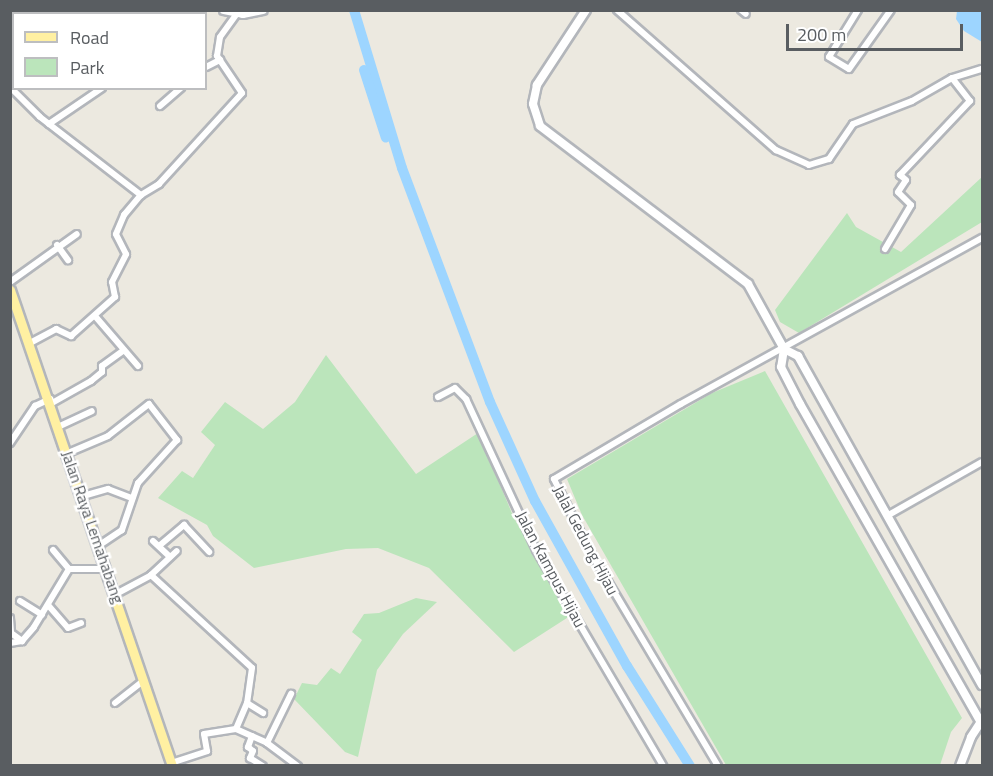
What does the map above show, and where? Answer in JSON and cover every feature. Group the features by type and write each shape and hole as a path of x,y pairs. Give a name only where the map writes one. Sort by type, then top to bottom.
{"main road":[{"name":"Jalan Raya Lemahabang","path":"10,290 60,426 172,764"}],"street":[{"path":"224,10 238,12 263,10"},
{"path":"586,10 537,85 533,104 540,126 743,280 784,349 798,356 982,686"},
{"path":"616,10 776,150 809,165 829,159 853,124 912,101 952,78 982,69"},
{"path":"858,10 829,57 849,69 891,10"},
{"path":"30,344 56,329 71,336 115,297 112,282 126,254 116,234 124,215 141,195 159,184 242,93 220,60 219,41 238,12"},
{"path":"207,66 220,60"},
{"path":"885,249 911,205 898,192 906,180 900,175 970,101 952,78"},
{"path":"18,90 49,124 141,195"},
{"path":"49,124 99,90"},
{"path":"160,106 180,90"},
{"path":"10,282 57,246 77,234"},
{"path":"784,349 982,238"},
{"path":"57,246 68,260"},
{"path":"95,316 138,366"},
{"path":"784,349 782,367 800,405 982,721 960,765"},
{"name":"Jalal Gedung Hijau","path":"718,765 592,555 554,480 681,404 784,349"},
{"path":"10,443 35,406 81,388 123,351"},
{"name":"Jalan Kampus Hijau","path":"438,397 455,388 466,399 537,550 663,765"},
{"path":"68,453 108,436 149,404 177,440 138,483 122,530 100,545"},
{"path":"60,426 92,411"},
{"path":"887,516 982,462"},
{"path":"83,496 108,489 132,498"},
{"path":"159,546 184,525 209,552"},
{"path":"153,541 170,557"},
{"path":"53,550 69,569 108,569"},
{"path":"116,594 151,575 177,551"},
{"path":"10,618 11,633 15,644 42,615 69,569"},
{"path":"151,575 252,668 247,703 236,729"},
{"path":"20,601 42,615"},
{"path":"48,605 68,628 81,623"},
{"path":"115,703 145,679"},
{"path":"267,743 291,694"},
{"path":"247,703 260,708 263,713"},
{"path":"172,764 207,751 204,734 236,729 267,743 298,765"},
{"path":"252,736 248,747 253,751 250,758 263,765"}],"green space":[{"path":"982,177 982,222 799,333 780,322 775,310 847,213 856,227 901,252"},
{"path":"326,355 416,474 478,433 514,518 570,616 514,652 429,568 378,548 346,549 254,568 213,536 207,525 158,498 182,471 193,478 215,445 201,432 225,402 263,429 295,402"},
{"path":"765,371 962,718 951,732 940,765 726,765 582,515 567,479 712,393"},
{"path":"416,598 437,602 403,634 377,670 358,757 345,752 294,699 302,683 317,685 331,668 340,674 362,640 352,632 364,614 379,613"}],"water":[{"path":"957,11 982,11 982,42 964,31 956,19"}],"waterway":[{"path":"354,10 402,168 490,402 535,501 627,666 690,766"},
{"path":"364,70 386,138"}]}
